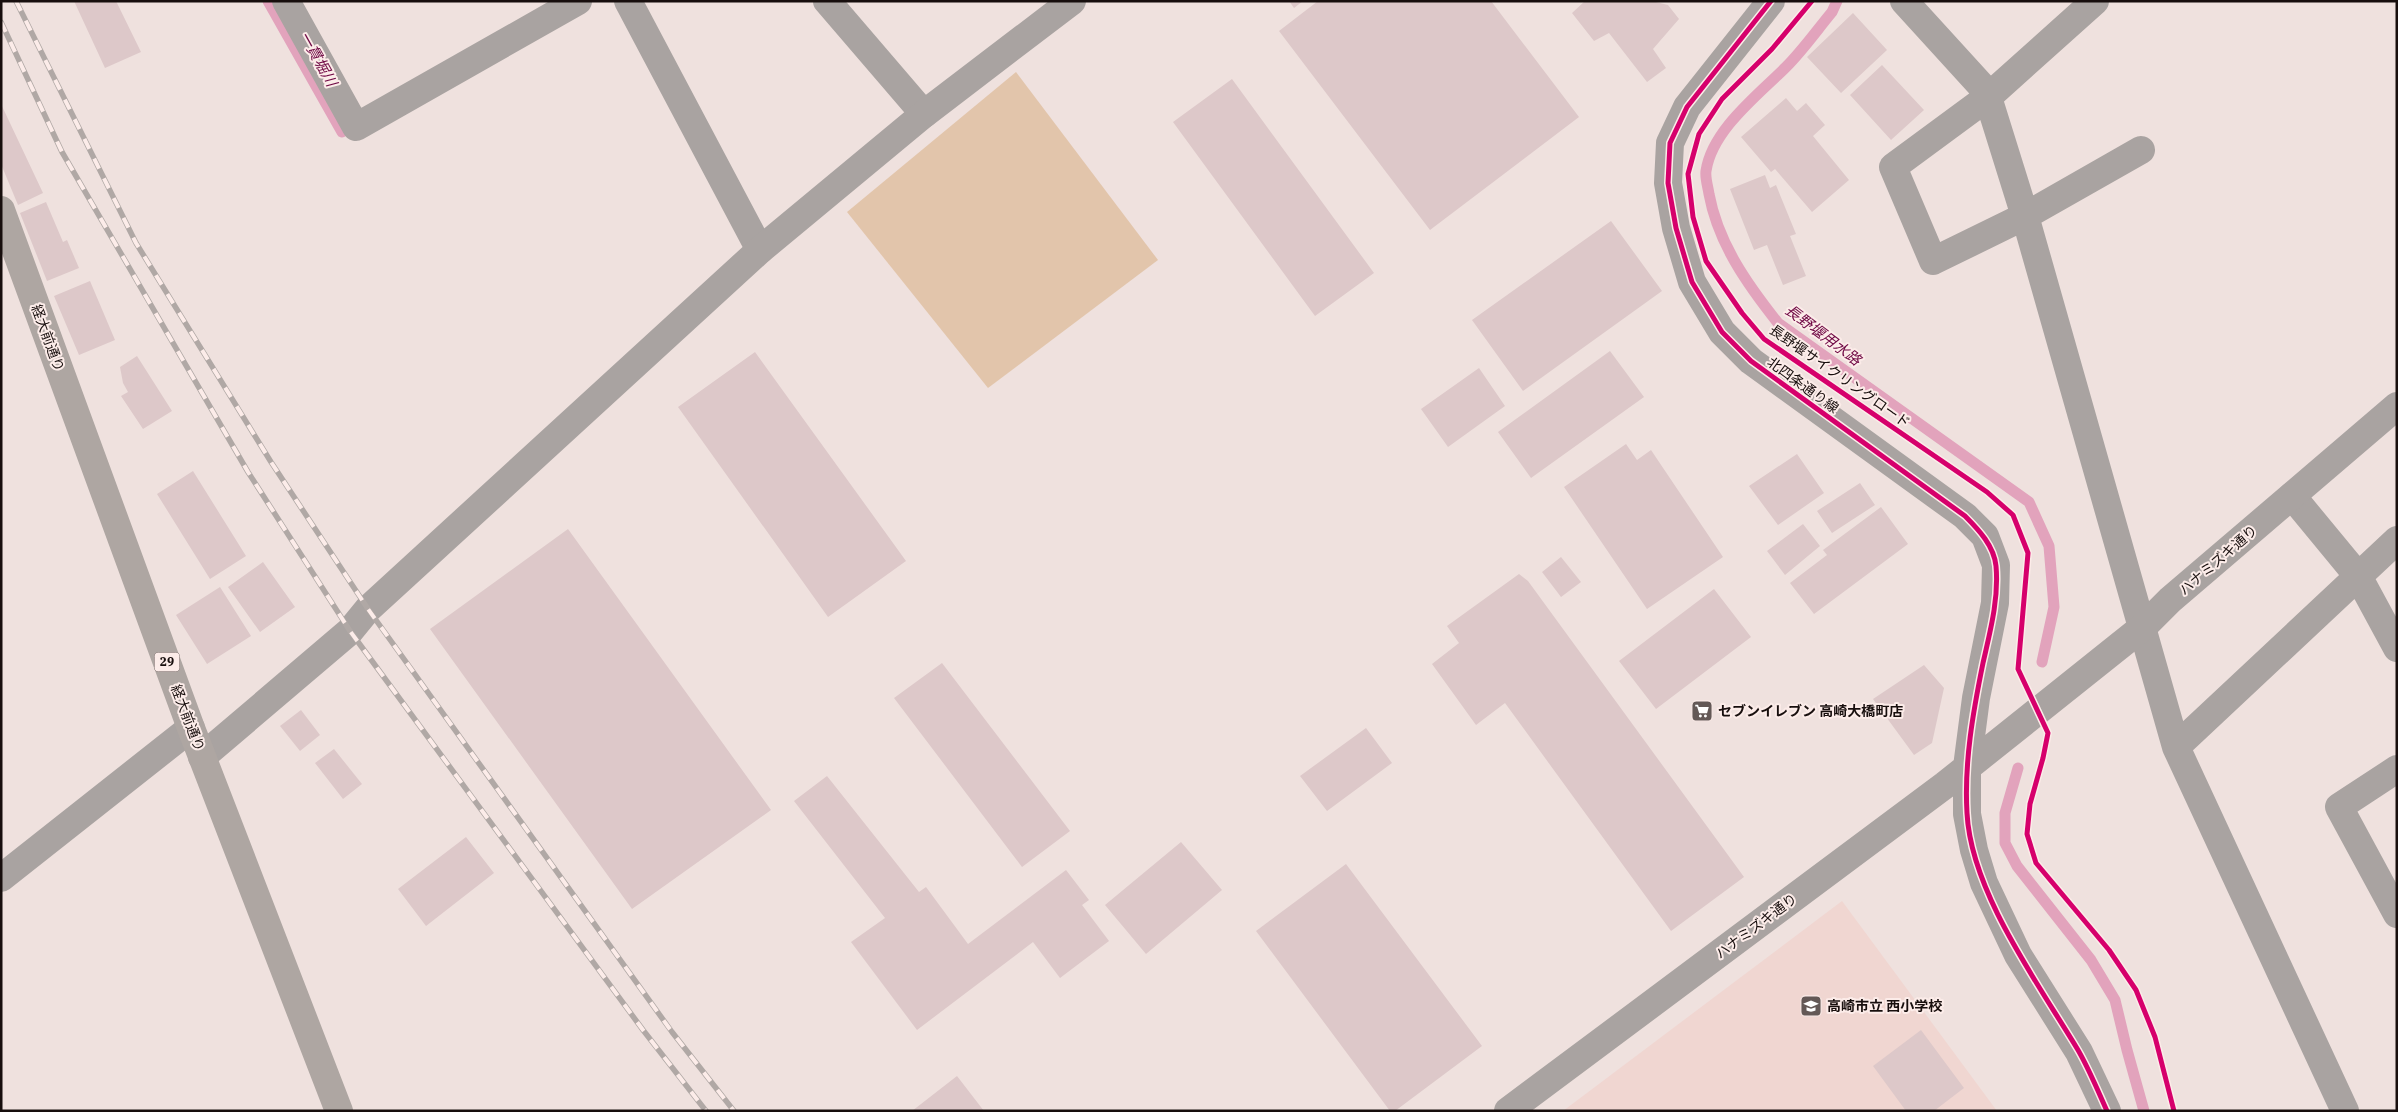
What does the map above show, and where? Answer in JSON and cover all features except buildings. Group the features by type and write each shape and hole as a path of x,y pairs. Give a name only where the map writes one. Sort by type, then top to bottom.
{"main road":[{"name":"経大前通り","path":"1,210 191,728 338,1111"}],"street":[{"path":"286,1 356,126 578,1"},
{"path":"628,1 760,250"},
{"path":"827,1 924,114"},
{"path":"202,757 350,630 368,609 760,250 924,114 1072,1"},
{"name":"北四条通り線","path":"1771,1 1687,107 1670,143 1668,183 1676,228 1692,282 1722,332 1751,361 1965,516 1985,536 1996,565 1996,603 1976,698 1967,767 1967,814 1974,850 1984,883 2018,955 2079,1052 2107,1111"},
{"path":"1904,1 1986,91 1988,96 2025,216 2176,746 2345,1111"},
{"path":"2095,1 1988,96 1893,166 1933,261 2025,216 2141,150"},
{"name":"ハナミズキ通り","path":"1508,1111 1967,767 2143,627 2170,600 2397,406"},
{"path":"2292,496 2358,576 2397,648"},
{"path":"2176,746 2397,540"},
{"path":"1,878 191,728"},
{"path":"2397,769 2338,807 2397,914"}],"shaded area":[{"path":"1016,72 1158,260 988,388 847,212"},
{"name":"高崎市立 西小学校","path":"1842,901 1997,1111 1563,1111"}],"waterway":[{"name":"一貫堀川","path":"268,1 342,132"},
{"name":"長野堰用水路","path":"1837,1 1832,12 1798,54 1750,101 1717,141 1706,171 1713,212 1735,262 1755,293 1778,323 2029,502 2049,546 2054,607 2042,662"},
{"name":"長野堰用水路","path":"2018,768 2005,813 2005,843 2017,866 2091,960 2115,1000 2144,1111"}],"railway":[{"path":"16,1 136,243 271,462 368,609 672,1032 734,1111"},
{"path":"1,22 62,152 248,472 350,631 643,1030 706,1111"}],"cycle path":[{"path":"1771,1 1687,107 1670,143 1668,183 1676,228 1692,282 1722,332 1751,361 1965,516 1989,545 1995,559 1997,578 1993,615 1976,700 1968,756 1966,794 1971,843 1980,874 1993,905 2026,966 2078,1050 2107,1111"},
{"name":"長野堰サイクリングロード","path":"1812,1 1772,49 1722,99 1699,134 1688,174 1693,217 1706,261 1742,313 1764,339 1987,492 2013,515 2028,553 2018,669 2048,733 2030,804 2027,834 2036,863 2109,950 2136,990 2155,1037 2174,1111"}],"place":[{"name":"セブンイレブン 高崎大橋町店","path":"1702,711"},
{"name":"高崎市立 西小学校","path":"1811,1006"}]}
